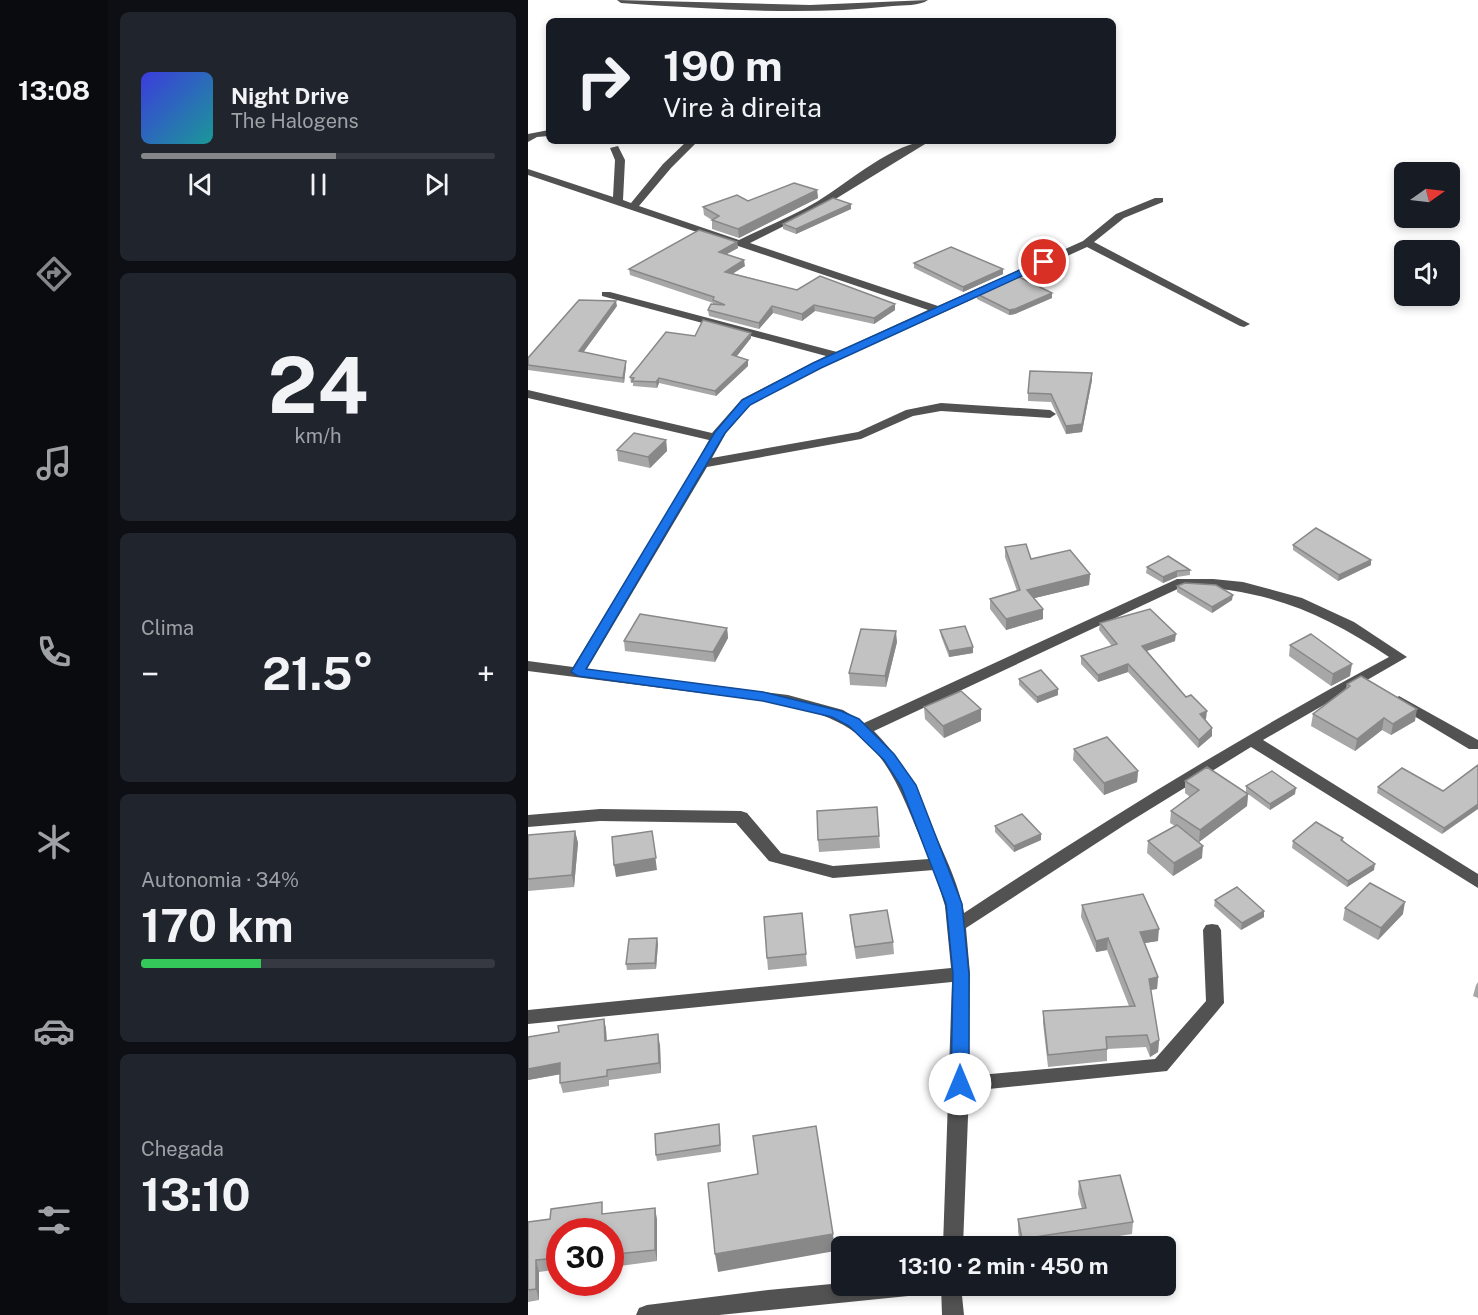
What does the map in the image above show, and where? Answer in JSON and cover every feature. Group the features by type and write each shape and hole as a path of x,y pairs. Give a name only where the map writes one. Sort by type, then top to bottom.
{"street":[{"path":"621,0 786,9 846,9 924,0"},
{"path":"528,139 534,134 546,133"},
{"path":"634,206 667,166 690,144"},
{"path":"739,244 820,204 892,158 919,144"},
{"path":"615,148 620,160 618,200"},
{"path":"528,172 618,200 739,244 938,310"},
{"path":"578,672 717,438 746,402 839,356 1087,243 1120,216 1160,200"},
{"path":"1087,243 1244,324"},
{"path":"606,294 839,356"},
{"path":"528,394 717,438"},
{"path":"702,464 861,435 910,412 941,407 1050,414"},
{"path":"862,730 1182,582 1220,582 1313,605 1361,630 1400,657 1252,740 1068,852 957,926"},
{"path":"528,666 763,696 836,714 854,722 889,757 909,785 954,904 957,926 961,974 960,1084 953,1236"},
{"path":"1360,679 1475,745"},
{"path":"1252,740 1478,882"},
{"path":"528,821 600,815 741,817 775,857 833,872 939,864"},
{"path":"960,1084 1160,1066 1215,1003 1212,930"},
{"path":"528,1017 961,974"},
{"path":"647,1315 768,1299 831,1294"},
{"path":"952,1296 953,1315"}],"building":[{"path":"794,183 817,190 738,229 712,220 719,216 703,207 737,195 748,201"},
{"path":"833,198 851,204 796,229 783,224"},
{"path":"699,230 737,242 719,252 744,260 725,272 797,290 820,276 895,304 874,318 814,305 802,314 772,306 759,323 708,310 711,304 725,305 713,300 714,297 629,269"},
{"path":"951,247 1003,269 963,287 914,263"},
{"path":"1017,276 1052,293 1009,310 977,294"},
{"path":"579,300 616,301 579,351 626,361 623,378 528,365 528,358"},
{"path":"703,320 751,333 732,355 748,360 715,391 659,378 656,382 632,381 634,378 630,377 666,332 695,336"},
{"path":"1030,371 1092,373 1082,424 1066,426 1051,394 1028,393"},
{"path":"634,433 666,440 648,457 617,450"},
{"path":"1316,528 1371,560 1339,575 1293,545"},
{"path":"1026,544 1031,559 1070,550 1090,574 1027,590 1043,609 1006,619 990,599 1020,590 1005,547"},
{"path":"1168,556 1190,570 1177,571 1163,577 1147,567"},
{"path":"1185,583 1216,585 1233,595 1212,607 1177,586"},
{"path":"1150,609 1176,634 1142,646 1186,697 1191,695 1207,711 1200,714 1212,728 1199,740 1128,664 1098,675 1081,656 1117,644 1100,623"},
{"path":"640,614 727,628 713,652 624,641"},
{"path":"965,626 973,647 949,651 940,630"},
{"path":"861,629 896,631 885,676 849,673"},
{"path":"1311,634 1352,664 1333,674 1290,645"},
{"path":"1041,670 1058,689 1037,697 1019,679"},
{"path":"1361,676 1417,709 1393,724 1384,718 1357,739 1313,714 1350,686 1347,684"},
{"path":"961,691 981,709 943,726 924,707"},
{"path":"1107,737 1138,771 1104,783 1074,749"},
{"path":"1478,765 1478,804 1444,828 1378,787 1402,768 1443,791"},
{"path":"1207,767 1248,794 1200,830 1171,811 1199,790 1185,781"},
{"path":"1272,771 1296,788 1270,804 1246,786"},
{"path":"877,807 879,836 818,840 817,811"},
{"path":"1022,814 1041,834 1014,846 995,826"},
{"path":"1316,822 1343,838 1341,840 1375,864 1348,881 1293,841"},
{"path":"1177,825 1203,846 1174,863 1148,841"},
{"path":"575,831 572,875 528,879 528,835"},
{"path":"652,831 656,858 614,865 612,837"},
{"path":"1370,883 1405,902 1381,928 1345,908"},
{"path":"1237,887 1264,911 1242,923 1215,900"},
{"path":"1143,894 1159,929 1140,932 1158,977 1149,979 1159,1040 1150,1045 1147,1035 1106,1037 1107,1049 1048,1055 1043,1011 1135,1006 1108,938 1096,941 1082,905"},
{"path":"887,910 893,942 855,947 850,915"},
{"path":"802,913 806,954 767,958 764,917"},
{"path":"657,938 655,963 626,964 629,939"},
{"path":"604,1019 605,1041 658,1034 659,1063 607,1070 607,1076 560,1083 560,1063 528,1069 528,1037 559,1032 558,1026"},
{"path":"719,1124 720,1145 656,1155 655,1134"},
{"path":"816,1126 833,1234 715,1254 708,1183 758,1174 753,1136"},
{"path":"1120,1175 1133,1222 1042,1236 1021,1236 1018,1219 1086,1208 1079,1181"},
{"path":"602,1202 602,1214 655,1208 655,1250 624,1253 624,1218 550,1218 551,1209"},
{"path":"546,1220 546,1259 536,1260 536,1289 528,1290 528,1222"}],"route":[{"path":"960,1084 961,974 954,904 909,785 889,757 854,722 836,714 763,696 578,672 692,483 720,432 746,402 773,390 817,365 1044,262"}]}
